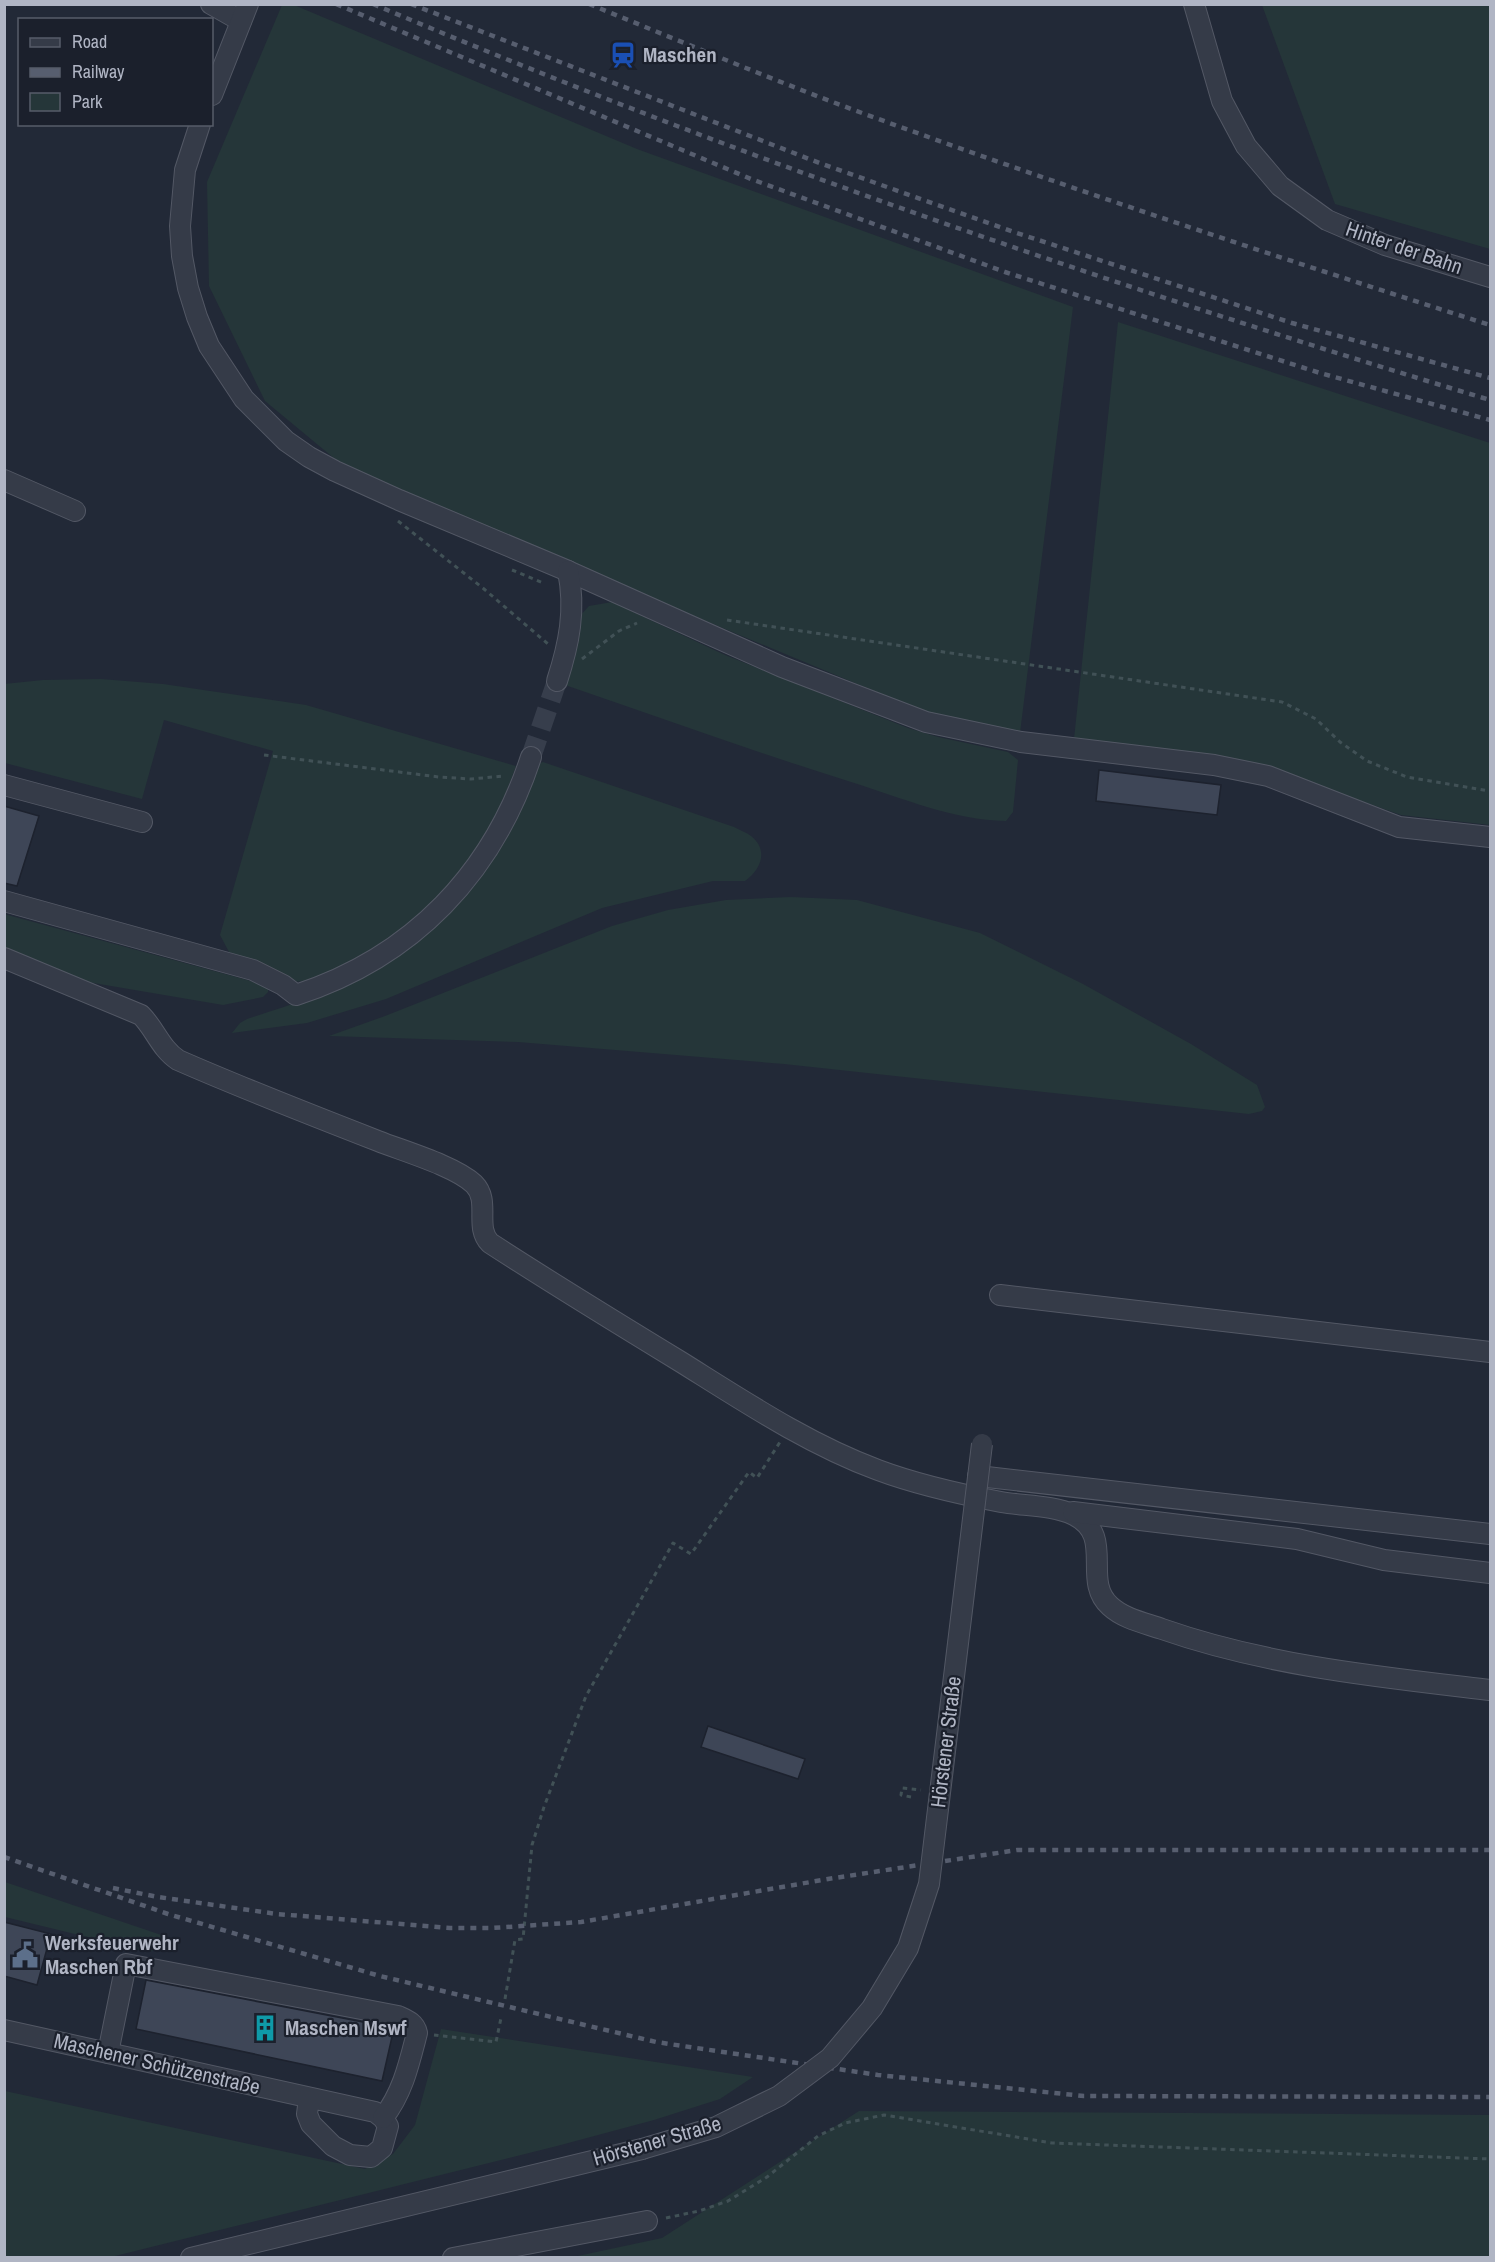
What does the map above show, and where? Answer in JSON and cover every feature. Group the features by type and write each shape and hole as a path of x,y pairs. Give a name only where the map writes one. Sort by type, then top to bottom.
{"street":[{"path":"211,4 245,13 213,93"},
{"name":"Hinter der Bahn","path":"1194,4 1222,101 1245,146 1280,186 1336,224 1385,245 1491,277"},
{"path":"199,126 185,170 180,226 182,256 188,288 209,346 244,399 286,441 335,471 568,571 782,667 926,722 1021,742 1214,765 1268,776 1399,827 1491,837"},
{"path":"4,480 75,511"},
{"path":"558,678 572,621 572,593 568,571"},
{"path":"4,901 253,970 296,994 332,981 369,963 395,946 445,903 488,852 520,792 529,764"},
{"path":"4,785 142,822"},
{"path":"4,958 141,1015 151,1024 170,1055 178,1060 467,1178 482,1195 483,1235 490,1243 790,1428 847,1457 916,1482 1002,1502 1297,1539 1384,1560 1491,1573"},
{"path":"1000,1295 1491,1352"},
{"name":"Hörstener Straße","path":"191,2258 642,2149 716,2127 779,2096 830,2058 872,2008 908,1948 928,1884 982,1444"},
{"path":"978,1476 1491,1534"},
{"path":"1061,1511 1075,1516 1088,1525 1095,1536 1098,1549 1099,1590 1108,1605 1125,1616 1198,1641 1249,1654 1326,1669 1491,1690"},
{"path":"108,2053 126,1964 398,2016 408,2020 416,2027 417,2033 407,2075 396,2100 383,2118 388,2126 382,2148 371,2157 350,2155 333,2146 310,2124 307,2114 309,2098"},
{"name":"Maschener Schützenstraße","path":"4,2030 375,2112 383,2118"},
{"path":"453,2258 646,2221"}],"path":[{"path":"395,520 484,589 548,644 554,653 558,678 619,631 643,620"},
{"path":"725,620 1282,702 1316,719 1340,742 1367,761 1407,777 1491,792"},
{"path":"264,755 407,774 460,778 500,776 529,764"},
{"path":"505,1999 515,1940 523,1940 535,1833 586,1696 673,1543 691,1554 738,1485 749,1472 757,1478 790,1428"},
{"path":"911,1797 901,1795 902,1788 914,1789"},
{"path":"417,2033 496,2042 501,2018"},
{"path":"646,2221 699,2211 728,2201 767,2177 818,2136 845,2123 884,2115 1052,2144 1491,2158"}],"green space":[{"path":"282,5 294,5 637,149 1073,307 1020,733 929,714 598,576 341,464 265,401 209,286 207,182"},
{"path":"1262,5 1490,5 1490,249 1335,204"},
{"path":"1118,322 1490,443 1490,825 1401,815 1250,762 1074,739"},
{"path":"612,602 725,655 908,728 1008,752 1018,760 1013,812 1006,821 986,820 928,807 565,685 579,617 589,606"},
{"path":"101,679 163,684 306,705 516,766 490,826 467,862 439,896 395,933 338,970 319,978 299,982 289,981 229,952 220,935 273,751 164,720 142,799 5,763 4,684 43,680"},
{"path":"543,762 734,827 757,842 761,853 759,866 745,881 713,881 602,908 386,999 307,1023 232,1033 240,1023 247,1019 366,975 401,953 419,938 454,905 484,871 514,822 537,764"},
{"path":"791,897 857,900 980,933 1083,984 1191,1044 1257,1085 1265,1107 1262,1111 1249,1114 784,1064 518,1042 329,1036 612,926 668,910 726,900"},
{"path":"4,914 251,981 268,988 268,992 263,997 223,1005 64,978 5,952"},
{"path":"5,1882 179,1941 149,1952 5,1917"},
{"path":"441,2029 753,2077 720,2099 654,2120 111,2257 5,2258 5,2091 365,2169 393,2154 415,2125"},
{"path":"859,2111 1490,2115 1490,2257 573,2257 662,2238"}],"building":[{"path":"1099,770 1221,785 1217,815 1096,801"},
{"path":"4,806 39,816 17,886 4,883"},
{"path":"708,1726 805,1759 798,1779 701,1747"},
{"name":"Werksfeuerwehr Maschen Rbf","path":"4,1922 51,1934 37,1985 4,1976"},
{"name":"Maschen Mswf","path":"146,1980 394,2028 382,2081 136,2029"}],"tunnel":[{"path":"531,757 557,681"}],"railway":[{"path":"336,4 751,179 1005,272 1320,373 1490,420"},
{"path":"373,4 648,115 926,217 1207,312 1490,400"},
{"path":"411,4 822,164 1017,233 1292,323 1490,378"},
{"path":"589,4 793,87 1018,169 1490,325"},
{"path":"113,1888 158,1897 277,1914 450,1928 492,1928 581,1922 828,1879 1017,1850 1490,1850"},
{"path":"4,1857 168,1914 380,1976 656,2042 878,2075 1084,2096 1490,2097"}],"place":[{"name":"Maschen","path":"623,55"},
{"name":"Werksfeuerwehr Maschen Rbf","path":"25,1955"},
{"name":"Maschen Mswf","path":"265,2028"}]}
